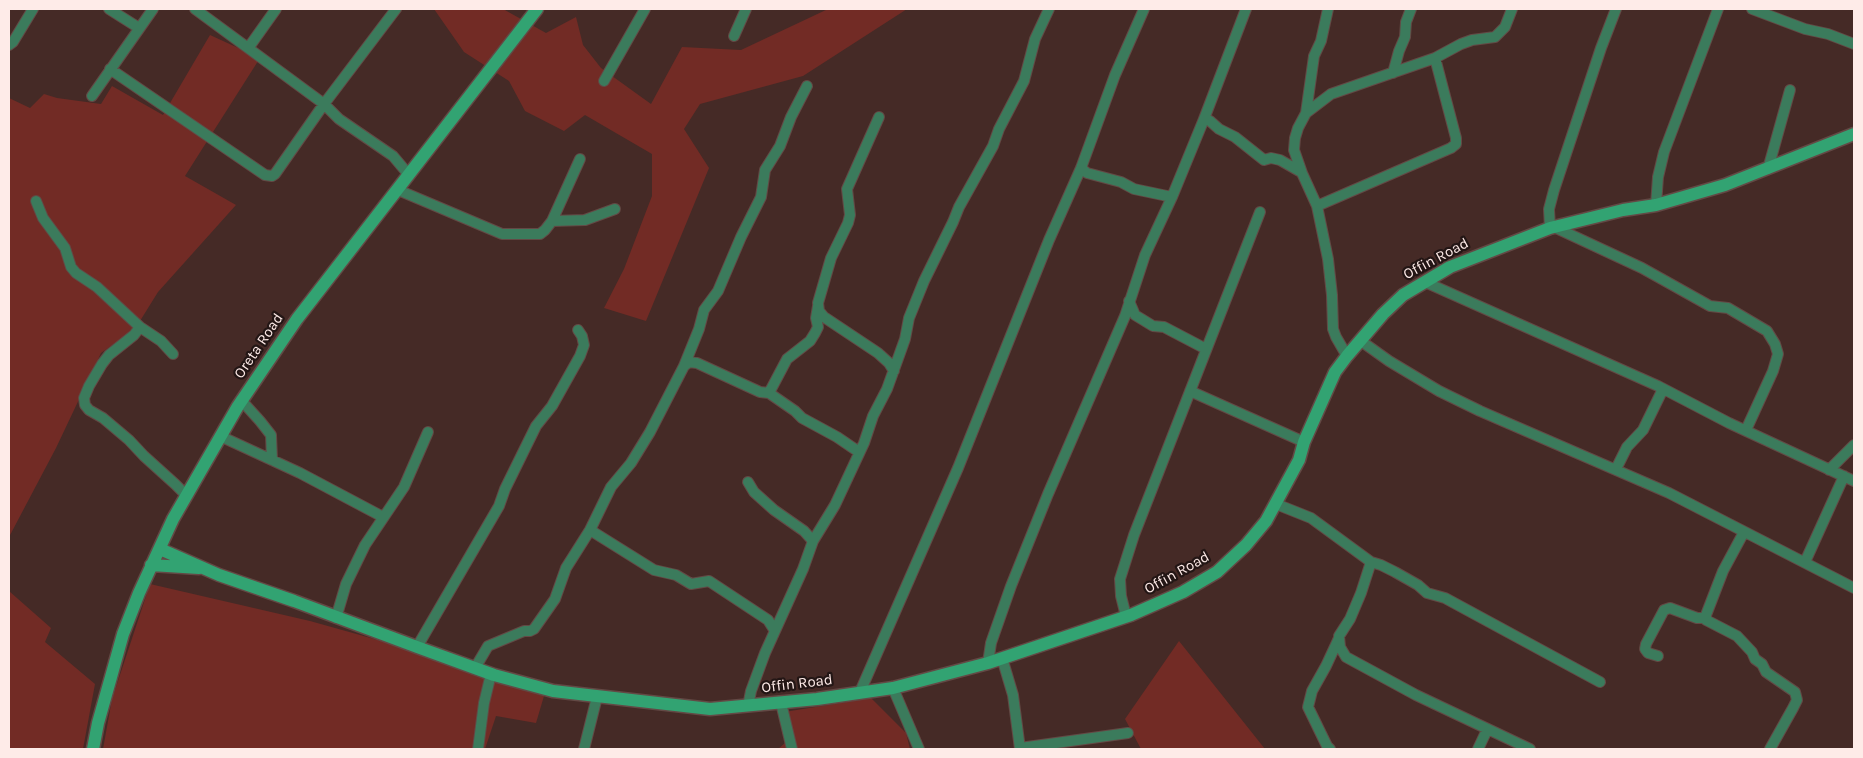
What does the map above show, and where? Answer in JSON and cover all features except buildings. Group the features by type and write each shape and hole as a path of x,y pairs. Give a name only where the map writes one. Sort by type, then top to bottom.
{"street":[{"path":"9,45 13,42 33,9"},
{"path":"109,9 139,28"},
{"path":"92,96 153,9"},
{"path":"195,9 324,104 339,119 393,156 409,175"},
{"path":"249,47 276,9"},
{"path":"110,69 265,175 272,176 396,9"},
{"name":"Oreta Road","path":"93,749 98,723 123,634 152,565 186,495 241,400 297,319 538,9"},
{"path":"604,81 646,9"},
{"path":"734,36 746,9"},
{"path":"748,706 754,683 803,569 813,541 835,504 860,452 894,371 905,339 909,318 924,281 954,222 959,207 993,146 999,129 1024,81 1035,39 1049,9"},
{"path":"860,692 958,468 1049,240 1081,168 1117,70 1144,9"},
{"path":"988,663 991,643 1011,586 1048,494 1125,316 1145,255 1172,197 1246,9"},
{"path":"1328,9 1321,41 1314,56 1306,113 1294,138 1294,150 1317,206 1328,260 1333,329 1347,356"},
{"path":"1393,73 1405,37 1406,22 1411,9"},
{"path":"1306,113 1331,94 1435,58 1472,40 1495,37 1505,27 1512,9"},
{"path":"1616,9 1595,65 1554,190 1549,209 1552,228 1642,268 1710,306 1728,308 1767,331 1775,344 1778,354 1773,371 1746,430"},
{"path":"1656,205 1658,177 1664,152 1718,9"},
{"path":"1752,9 1854,44"},
{"path":"1317,206 1451,148 1456,144 1435,58"},
{"path":"476,668 488,646 524,631 534,629 555,599 566,568 590,530 611,486 631,463 650,432 684,366 699,329 704,310 718,291 760,197 764,170 780,146 806,86"},
{"path":"1768,169 1790,90"},
{"path":"769,394 787,359 804,347 818,327 816,318 818,305 831,258 850,215 847,189 879,117"},
{"path":"1204,119 1235,137 1264,160 1271,158 1280,160 1302,173"},
{"name":"Offin Road","path":"202,568 294,600 336,618 491,674 554,691 710,709 817,699 893,688 988,663 1126,616 1183,592 1217,572 1246,545 1266,521 1299,460 1304,442 1335,372 1347,356 1383,314 1403,295 1450,267 1552,228 1623,210 1656,205 1726,185 1854,134"},
{"path":"398,190 504,235 540,234 547,229 552,221 580,159"},
{"path":"1081,168 1086,173 1121,182 1134,189 1172,197"},
{"path":"36,201 43,218 65,248 71,267 97,287 140,327 161,341 173,354"},
{"path":"552,221 585,220 615,210"},
{"path":"1126,616 1121,596 1120,579 1134,535 1260,212"},
{"path":"1425,282 1663,390 1854,481"},
{"path":"1129,301 1135,315 1153,326 1164,327 1206,349"},
{"path":"818,305 819,311 824,317 878,353 889,363 894,371"},
{"path":"140,327 134,335 109,355 102,364 84,398 85,405 129,440 186,495"},
{"path":"417,648 499,506 505,489 536,426 552,406 576,364 584,345 578,330"},
{"path":"1361,340 1389,361 1439,391 1480,411 1669,492 1854,588"},
{"path":"684,366 689,362 697,363 760,392 769,394 802,418 860,452"},
{"path":"1616,469 1627,447 1642,430 1663,390"},
{"path":"1190,392 1304,442"},
{"path":"241,400 271,436 272,460"},
{"path":"336,618 346,584 365,545 404,487 428,432"},
{"path":"220,436 272,460 383,517"},
{"path":"1829,470 1854,444"},
{"path":"1805,562 1844,476"},
{"path":"748,482 754,492 813,541"},
{"path":"1276,504 1310,518 1371,562 1396,572 1418,585 1427,593 1445,598 1600,682"},
{"path":"590,530 654,570 676,575 691,584 703,581 714,583 768,620 775,631"},
{"path":"1706,618 1723,571 1744,532"},
{"path":"160,549 182,557 202,568"},
{"path":"1330,749 1308,707 1312,691 1350,619 1371,562"},
{"path":"152,565 202,568"},
{"path":"1658,656 1648,653 1645,649 1646,644 1664,610 1670,608 1697,618 1706,618 1706,620 1737,636 1752,652 1754,659 1762,664 1766,672 1795,692 1797,700 1770,749"},
{"path":"1340,636 1340,648 1346,657 1416,695 1530,749"},
{"path":"1002,658 1013,695 1020,749 1128,733"},
{"path":"478,749 484,703 491,674"},
{"path":"893,688 919,749"},
{"path":"584,749 597,697"},
{"path":"781,703 792,749"},
{"path":"1478,749 1487,730"}],"shaded area":[{"path":"434,9 503,9 546,33 576,17 583,45 601,68 651,104 682,47 741,50 828,9 907,9 803,76 700,104 684,129 709,168 646,321 604,308 624,269 652,196 652,154 585,115 564,131 525,111 509,81 464,52"},
{"path":"210,35 260,58 185,176 236,205 158,292 135,329 101,353 56,448 9,537 9,98 30,108 44,94 57,98 101,104 112,86 163,115"},
{"path":"150,584 310,621 385,642 544,696 536,723 496,716 485,749 103,749 112,699"},
{"path":"9,591 51,628 45,642 95,684 83,749 9,749"},
{"path":"1179,641 1265,749 1141,749 1125,719"},
{"path":"871,698 906,733 910,749 778,749 785,743 778,713"}]}
